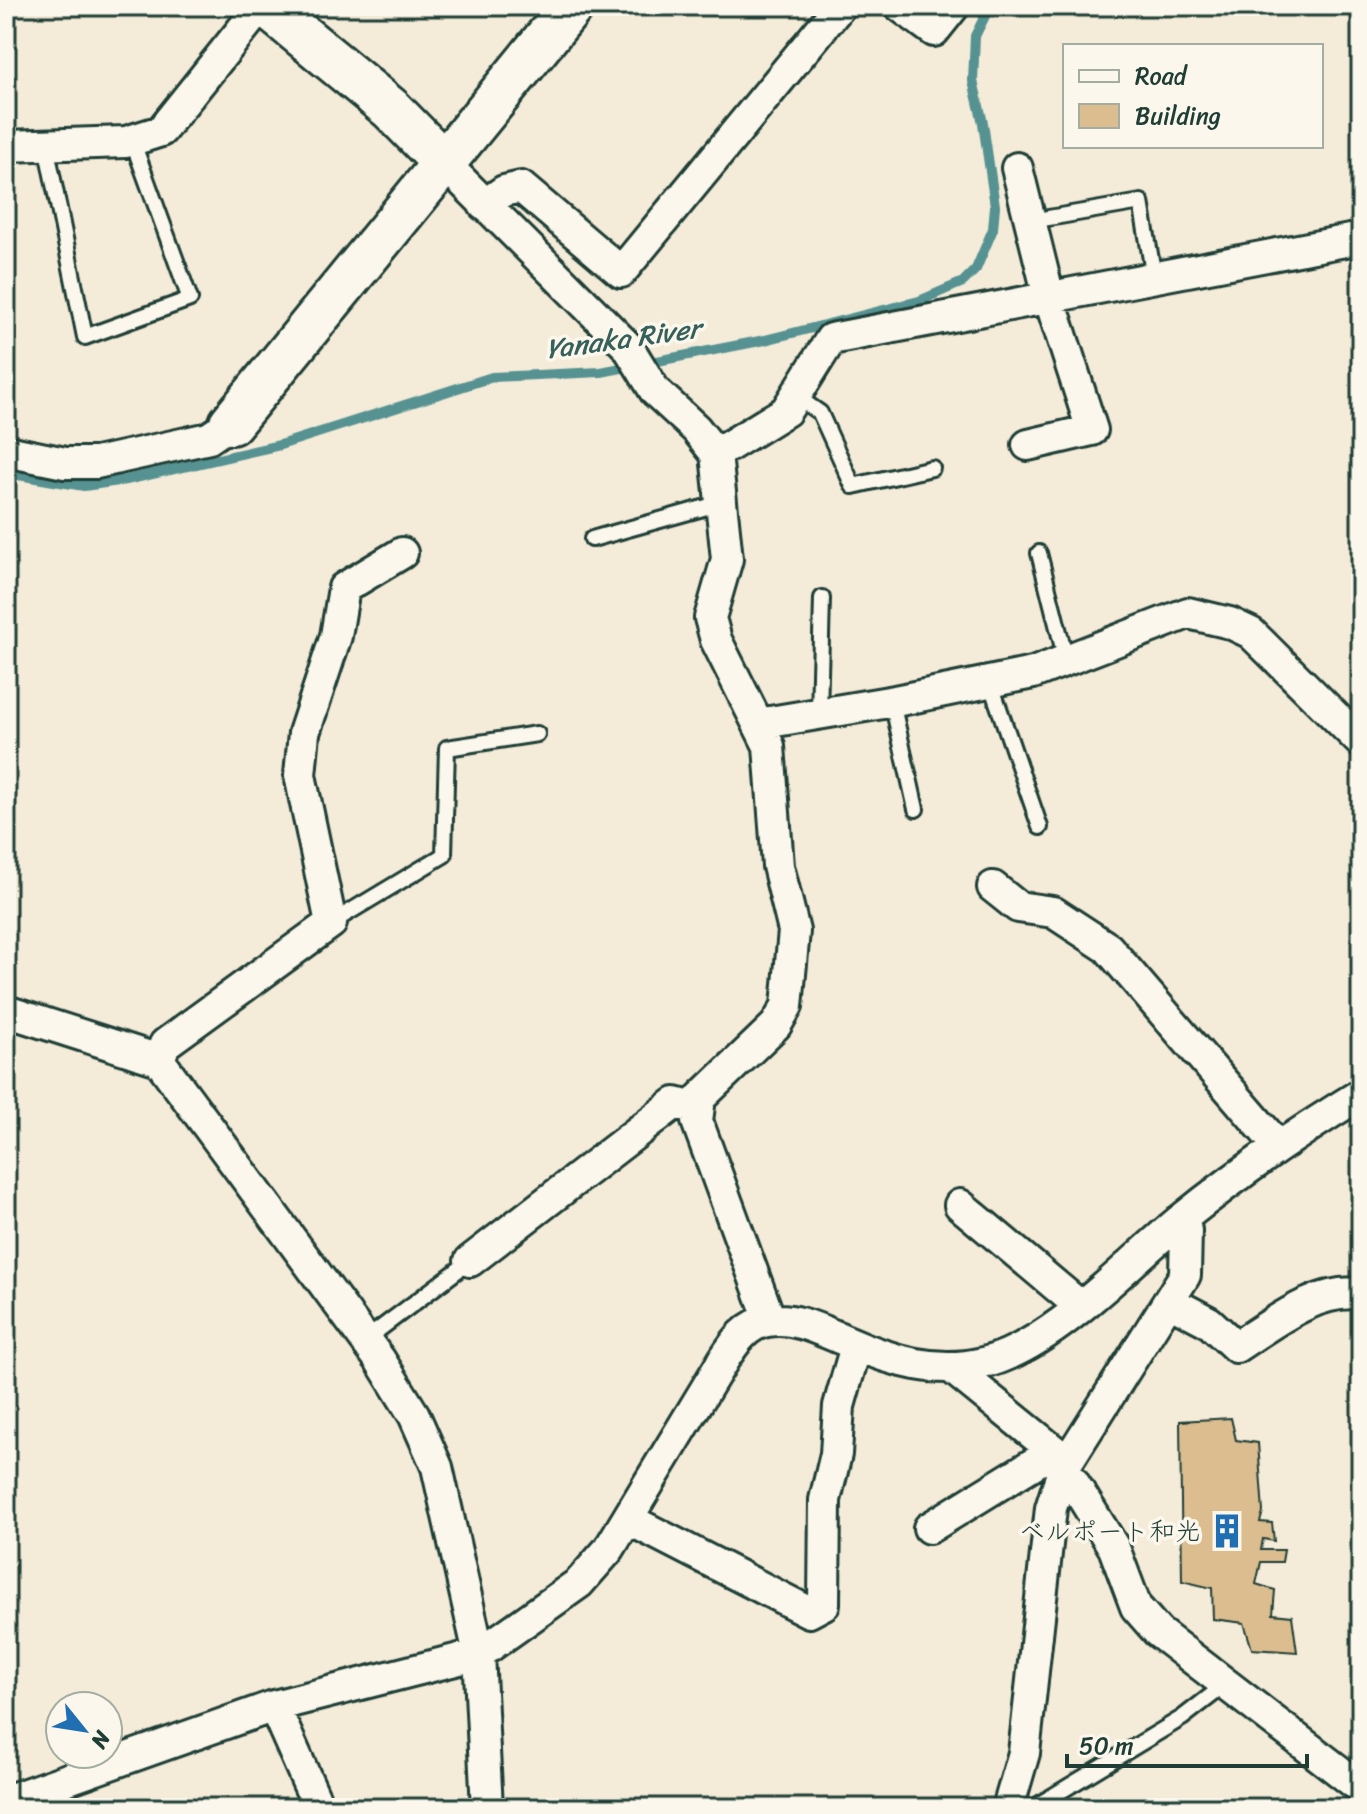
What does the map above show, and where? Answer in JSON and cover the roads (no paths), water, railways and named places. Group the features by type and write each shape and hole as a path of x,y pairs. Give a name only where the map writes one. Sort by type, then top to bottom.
{"street":[{"path":"6,146 132,140 161,131 263,6 391,109 628,347 655,391 696,429 716,454 727,559 710,618 716,640 769,746 778,866 794,931 787,1006 776,1025 700,1098 697,1121 770,1320"},
{"path":"6,451 65,463 96,463 209,438 231,423 572,6"},
{"path":"484,205 504,191 521,187 621,272 840,6"},
{"path":"900,6 934,31 954,6"},
{"path":"1017,168 1049,297 1092,430 1028,445"},
{"path":"716,454 786,411 831,339 1361,238"},
{"path":"159,1060 165,1044 331,923 300,775 304,733 336,636 344,588 402,553"},
{"path":"758,724 892,702 1033,673 1188,613 1230,623 1251,633 1361,742"},
{"path":"993,887 1018,907 1053,912 1108,948 1278,1146"},
{"path":"6,1011 159,1060 365,1340 414,1415 437,1467 479,1654 487,1808"},
{"path":"6,1801 274,1706 479,1654 579,1583 609,1549 737,1339 754,1325 770,1320 803,1323 893,1360 922,1366 952,1368 986,1363 1018,1350 1080,1306 1179,1221 1278,1146 1360,1096"},
{"path":"470,1261 675,1103 698,1109"},
{"path":"960,1205 1080,1306"},
{"path":"1008,1808 1024,1753 1059,1459 1185,1275 1186,1230 1179,1221"},
{"path":"1169,1301 1209,1322 1236,1347 1299,1307 1347,1292 1361,1294"},
{"path":"628,1519 809,1612 824,1604 825,1500 836,1454 839,1406 856,1346"},
{"path":"952,1368 1059,1459 1114,1548 1136,1607 1158,1632 1361,1788"},
{"path":"929,1528 1059,1459"},
{"path":"274,1706 319,1808"}],"lane":[{"path":"46,145 85,337 190,299 132,140"},
{"path":"1031,221 1141,202 1154,277"},
{"path":"797,397 820,413 853,486 932,468"},
{"path":"592,539 721,503"},
{"path":"1039,553 1066,660"},
{"path":"819,714 822,598"},
{"path":"990,682 1040,827"},
{"path":"892,702 916,809"},
{"path":"331,923 444,855 447,748 537,734"},
{"path":"365,1340 470,1261"},
{"path":"1033,1808 1182,1718 1226,1684"}],"waterway":[{"name":"Yanaka River","path":"6,473 84,486 126,480 280,445 492,377 601,372 765,340 919,301 963,282 976,269 993,229 995,206 983,123 973,81 975,36 990,6"}],"place":[{"name":"ベルポート和光","path":"1227,1531"}]}
